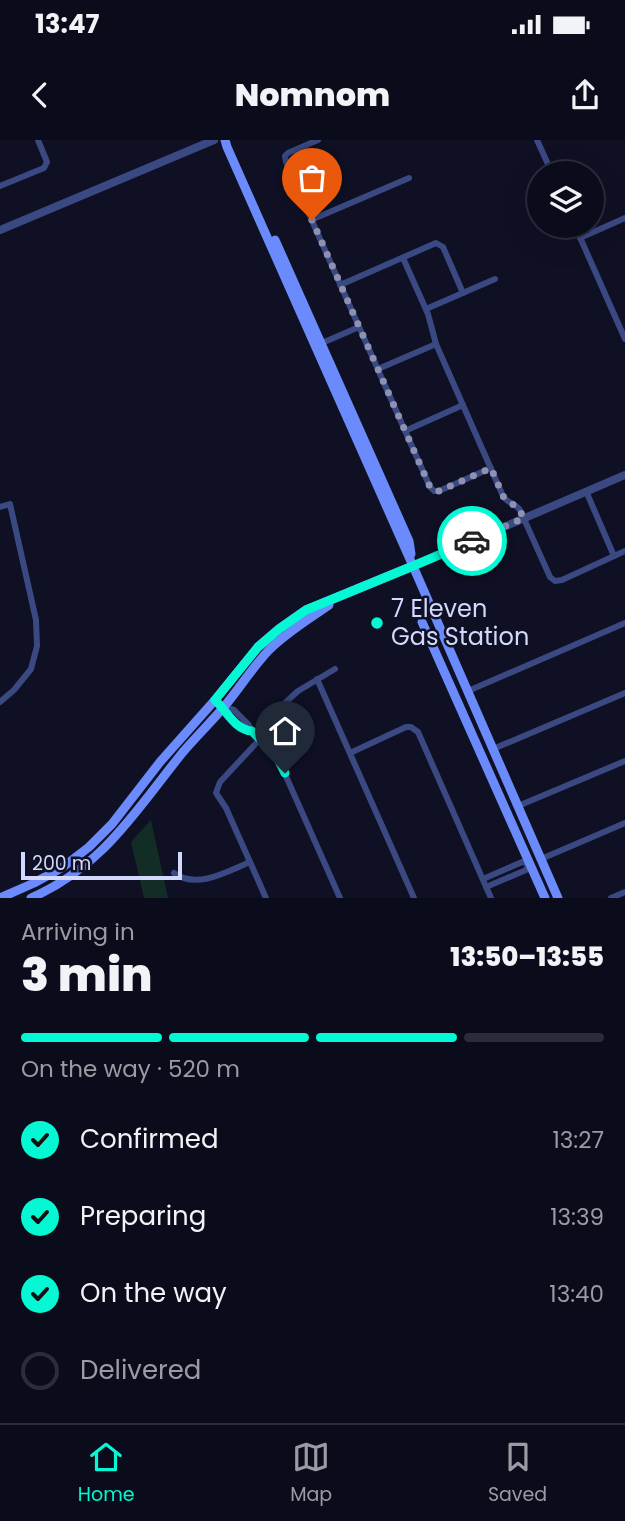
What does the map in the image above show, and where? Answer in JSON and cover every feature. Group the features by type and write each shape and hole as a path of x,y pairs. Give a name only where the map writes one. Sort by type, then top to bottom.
{"main road":[{"path":"226,140 231,144 322,343 409,541 413,566"},
{"path":"226,140 232,160 558,898"},
{"path":"0,898 63,867 89,847 112,824 160,762 258,647 279,629 306,610 413,566"},
{"path":"35,897 85,865 111,842 271,649 296,627 340,597"},
{"path":"422,622 545,898"},
{"path":"451,652 463,714"},
{"path":"530,863 541,859"}],"street":[{"path":"0,186 44,168 47,162 38,140"},
{"path":"0,230 214,140"},
{"path":"318,140 288,153 285,156 286,162 430,487 439,491 491,468"},
{"path":"537,140 547,161"},
{"path":"312,220 409,178"},
{"path":"604,227 625,218"},
{"path":"580,238 625,339"},
{"path":"340,285 433,244 439,244 443,247 463,293"},
{"path":"403,257 426,309 436,344 504,498 518,508 524,518 550,578 555,581 562,580 625,551"},
{"path":"426,309 495,279"},
{"path":"322,343 359,327"},
{"path":"377,369 436,344"},
{"path":"405,431 463,405"},
{"path":"413,566 625,475"},
{"path":"586,491 614,556"},
{"path":"0,507 10,503 36,620 37,646 31,669 0,702"},
{"path":"468,691 625,623"},
{"path":"266,898 216,789 260,739 285,703 298,691 335,670"},
{"path":"317,679 414,898"},
{"path":"493,749 625,692"},
{"path":"215,700 223,707 234,710 277,757 340,898"},
{"path":"350,753 406,727 415,729 421,737 491,898"},
{"path":"518,806 625,761"},
{"path":"541,859 625,823"},
{"path":"174,873 181,878 202,879 250,862"},
{"path":"483,879 523,862 530,863 526,870 486,887"},
{"path":"611,898 625,892"}],"green space":[{"path":"151,820 168,898 144,898 131,842"}],"way so far":[{"path":"312,220 430,487 439,491 491,468 504,498 515,505 524,518 472,541"}],"place":[{"name":"7 Eleven Gas Station","path":"377,623"}],"route":[{"path":"285,773 277,757 252,731 245,731 229,717 215,700 258,647 306,610 472,541"}]}
